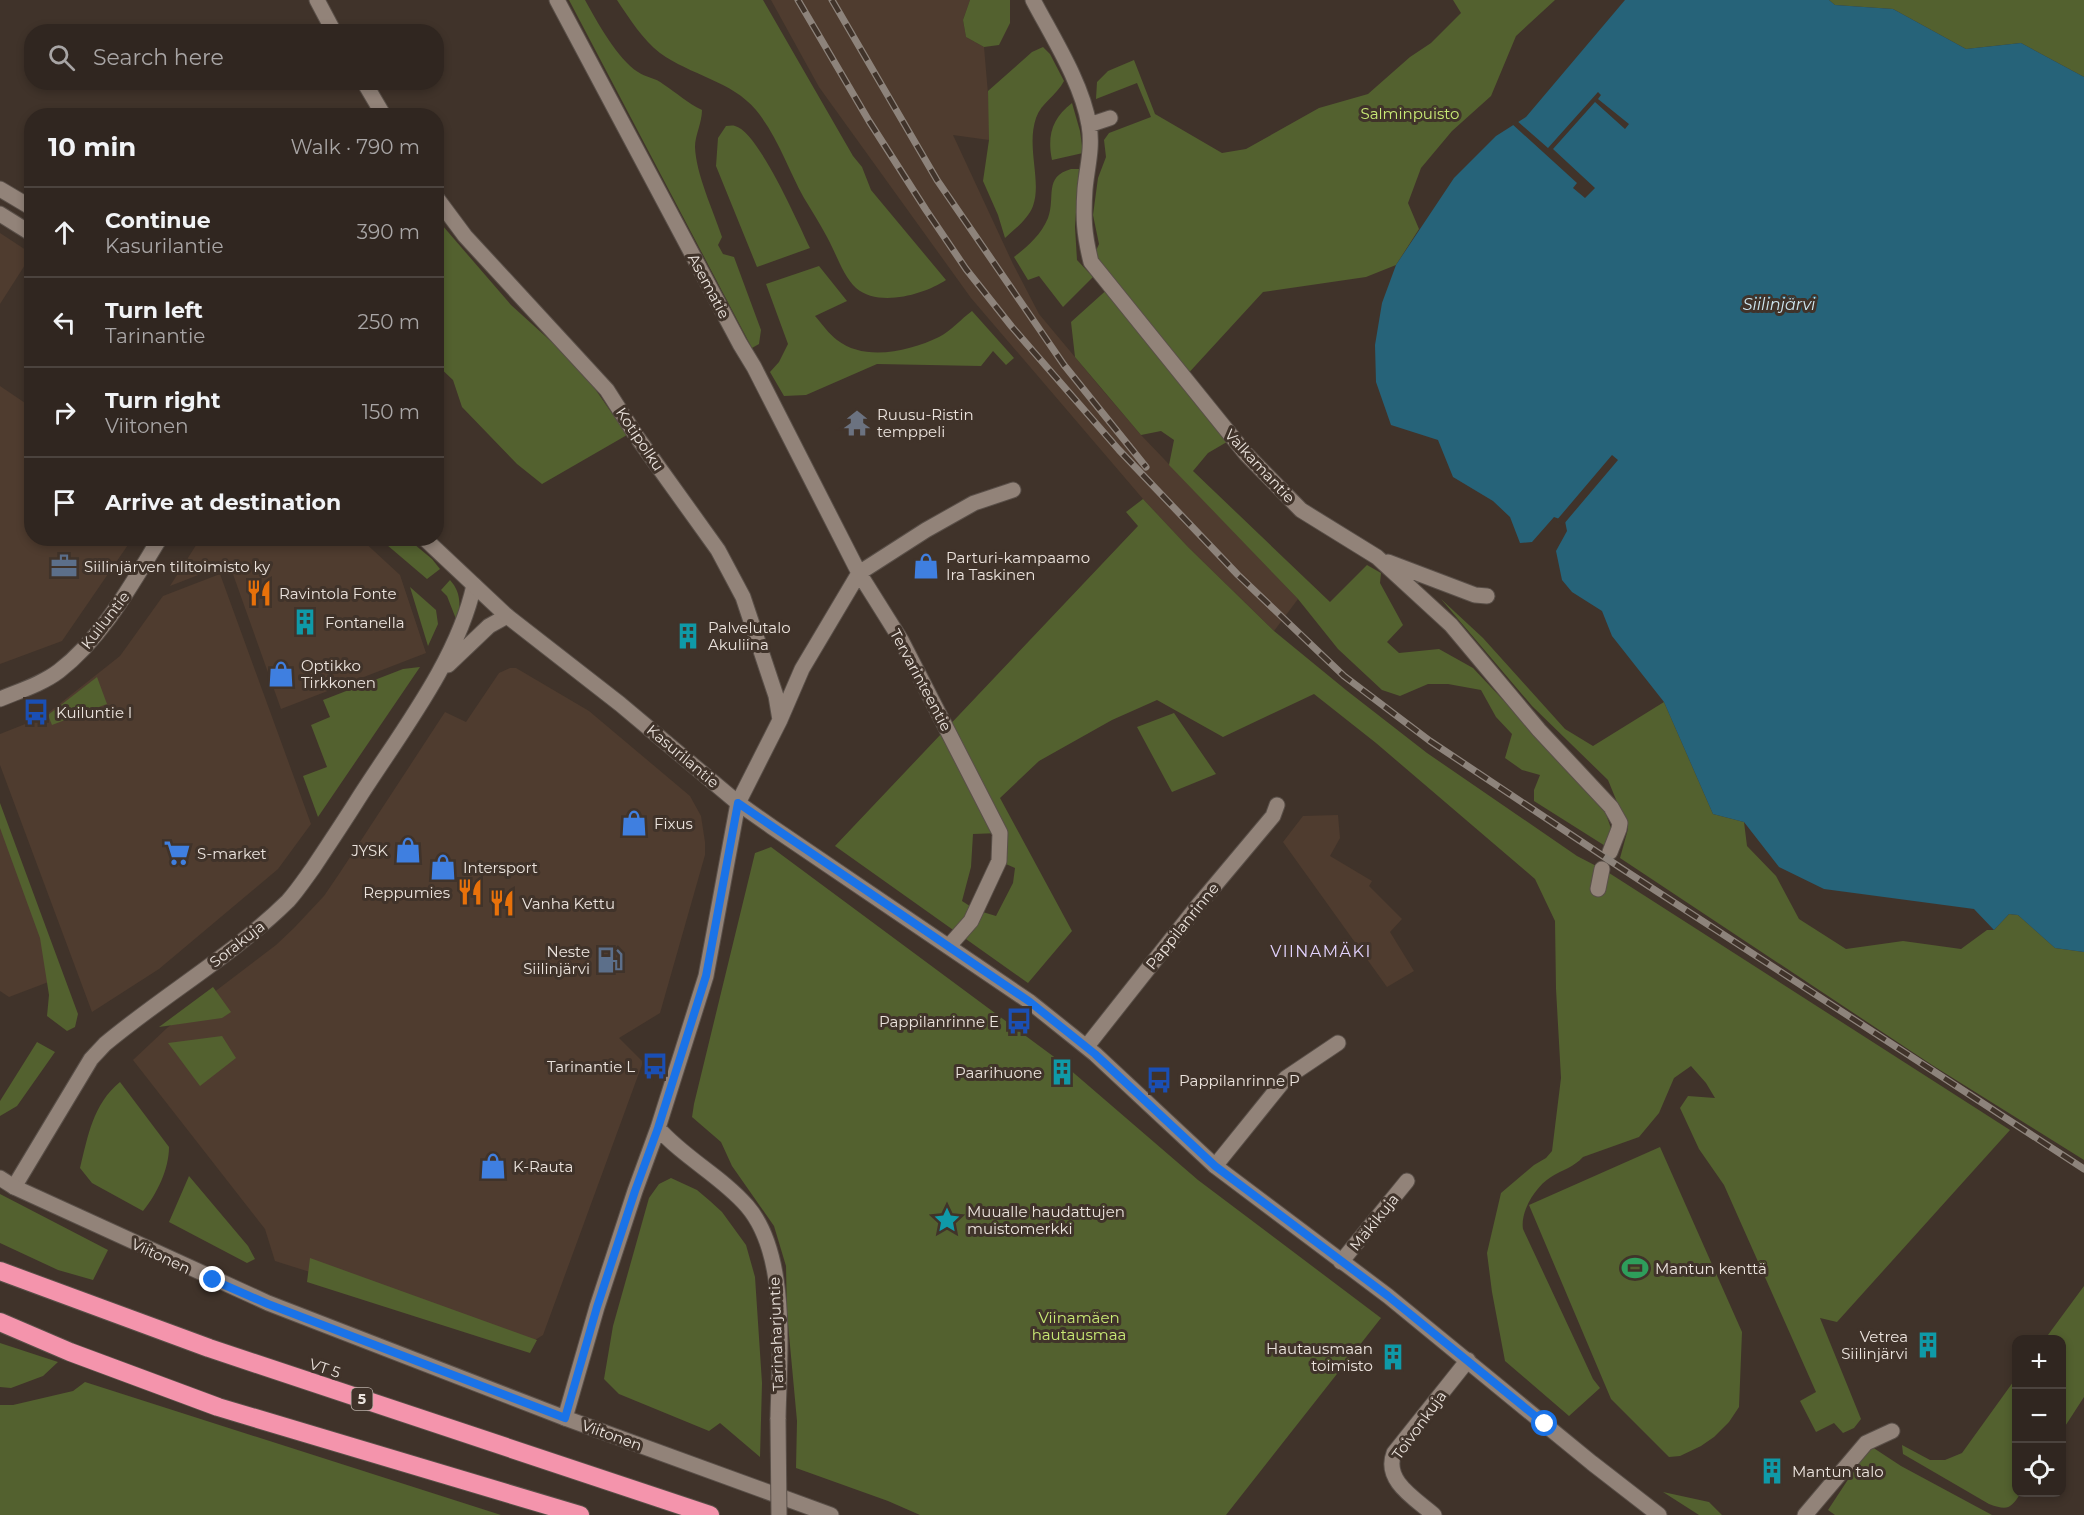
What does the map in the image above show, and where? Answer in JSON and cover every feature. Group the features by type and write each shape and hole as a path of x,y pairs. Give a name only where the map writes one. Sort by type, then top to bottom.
{"highway":[{"name":"VT 5","path":"5,1272 209,1348 710,1515"},
{"path":"0,1322 70,1352 218,1407 580,1515"}],"street":[{"path":"317,0 330,24"},
{"name":"Asematie","path":"557,0 754,367 859,573"},
{"name":"Valkamantie","path":"1033,0 1078,88 1089,125 1091,156 1083,232 1091,262 1246,454 1301,510 1377,557 1452,625 1539,730 1611,807 1620,823 1610,852"},
{"path":"369,90 379,108"},
{"path":"1089,125 1110,118"},
{"path":"0,189 24,203"},
{"name":"Kotipolku","path":"444,208 465,236 607,390 637,437 718,550 743,597 776,696 780,720"},
{"path":"0,214 24,229"},
{"path":"565,1418 597,1307 658,1128 706,976 738,803 780,720 801,669 859,573 926,530 974,503 1013,490"},
{"name":"Kuiluntie","path":"0,699 57,672 86,646 119,604 155,546"},
{"name":"Kasurilantie","path":"433,546 507,616 620,704 738,803 1030,1002 1087,1046 1215,1166 1388,1296 1659,1515"},
{"path":"1377,557 1475,595 1487,596"},
{"name":"Tervarinteentie","path":"859,573 901,640 1000,833 999,861 971,921 949,946"},
{"name":"Sorakuja","path":"14,1187 91,1059 105,1044 215,962 269,919 290,898 331,842 437,676 460,630 474,585"},
{"name":"Sorakuja","path":"437,676 481,633 507,616"},
{"name":"Pappilanrinne","path":"1087,1046 1192,912 1272,816 1277,805"},
{"path":"1598,889 1602,869"},
{"path":"1215,1166 1286,1078 1338,1043"},
{"name":"Tarinaharjuntie","path":"658,1128 672,1144 710,1173 747,1206 759,1224 768,1245 774,1266 778,1312 779,1515"},
{"name":"Viitonen","path":"0,1178 14,1187 268,1304 565,1418 831,1515"},
{"name":"Mäkikuja","path":"1341,1262 1407,1181"},
{"name":"Toivonkuja","path":"1434,1515 1404,1490 1394,1477 1391,1462 1394,1453 1468,1360"},
{"path":"1805,1515 1866,1443 1892,1431"}],"shaded area":[{"path":"771,0 970,0 963,20 966,37 984,47 990,117 989,140 953,135 1013,264 1039,314 1100,387 1141,435 1298,599 1274,631 1188,547 1143,499 971,298 819,87"},
{"path":"0,233 24,249 24,266 0,304"},
{"path":"0,386 24,402 24,546 127,546 62,641 0,664"},
{"name":"Fontanella","path":"196,546 369,546 400,575 426,653 281,709 229,563 170,586"},
{"path":"220,574 311,824 278,869 159,969 92,1012 0,765 0,734 43,717 120,656 163,596"},
{"path":"516,668 589,711 690,796 701,816 705,842 705,855 660,1013 619,1038 643,1062 543,1335 532,1342 275,1261 265,1229 133,1060 167,1028 276,945 294,928 324,896 445,712 466,722 499,673"},
{"path":"0,815 59,978 9,997 0,991"},
{"path":"1338,815 1340,838 1330,856 1372,881 1369,886 1402,919 1390,932 1414,971 1387,987 1283,842 1303,816"}],"green space":[{"path":"569,0 585,0 608,39 630,66 641,74 660,82 702,110 695,147 698,169 722,237 718,245 723,254 734,257 761,330 759,344 752,348"},
{"path":"617,0 763,0 853,156 862,167 871,190 946,280 926,290 902,297 877,297 856,288 843,271 827,237 798,187 777,142 756,110 735,92 660,53 642,35"},
{"path":"970,0 1010,0 1010,23 999,45 984,47 966,37 963,20"},
{"name":"Salminpuisto","path":"1453,0 1555,0 1516,36 1491,96 1452,131 1421,168 1408,203 1419,229 1396,265 1366,277 1263,292 1184,378 1232,439 1208,453 1193,471 1330,602 1367,565 1381,573 1380,583 1403,625 1387,642 1399,653 1439,649 1473,668 1603,806 1612,831 1610,849 1534,801 1534,790 1540,775 1522,770 1505,758 1512,734 1496,717 1481,690 1448,684 1428,684 1400,696 1382,690 1338,649 1298,599 1169,465 1174,440 1161,431 1141,435 1075,357 1071,322 1111,286 1091,262 1099,244 1093,215 1098,178 1106,157 1104,140 1109,133 1151,117 1137,83 1096,99 1097,82 1108,71 1134,60 1155,114 1222,153 1246,149 1319,108 1368,94 1410,57 1431,43 1461,13"},
{"path":"1829,0 2084,0 2084,77 2021,43 1966,49 1893,9 1835,5"},
{"path":"1043,47 1050,54 1064,81 1038,113 1033,129 1036,186 1033,206 1025,219 1005,238 983,181 989,140 988,91 1032,52"},
{"path":"1072,103 1083,153 1052,160 1050,143 1053,128 1060,115"},
{"path":"726,126 735,126 755,144 777,180 810,248 757,267 716,166 718,138"},
{"path":"1071,169 1079,169 1075,227 1077,260 1093,277 1063,307 1039,276 1028,280 1014,257 1042,230 1050,210 1054,182 1062,173"},
{"path":"444,227 511,305 565,354 593,386 627,435 542,484 517,464 462,407 453,380 444,372"},
{"path":"819,266 847,301 815,316 834,338 848,347 861,351 888,352 915,346 943,334 972,311 1014,358 1006,365 993,351 981,366 877,364 806,395 784,396 770,372 779,362 788,344 766,284"},
{"path":"1143,499 1188,547 1274,631 1427,753 1577,856 1606,871 2010,1130 1837,1322 1820,1318 1861,1419 1854,1428 1843,1433 1834,1423 1816,1432 1800,1401 1816,1392 1724,1185 1699,1149 1680,1108 1688,1096 1715,1098 1691,1066 1674,1078 1659,1113 1639,1137 1583,1157 1545,1181 1530,1200 1524,1215 1523,1229 1593,1379 1600,1388 1569,1416 1505,1361 1487,1253 1501,1193 1552,1151 1561,1078 1555,921 1535,879 1376,743 1314,694 1223,737 1157,700 1112,720 1039,761 1000,798 1072,931 1028,983 835,846 1138,526 1126,512","holes":["1000,833 999,861 1015,868 1013,883 996,916 976,910 962,901 971,867 973,834"]},
{"path":"388,546 416,546 432,559 440,569 427,579"},
{"path":"450,580 459,598 456,619 447,596 441,590"},
{"path":"410,587 436,610 438,624 428,646"},
{"path":"1441,599 1483,638 1565,729 1593,746 1664,702 1713,814 1744,822 1747,846 1776,876 1799,919 1846,949 1903,941 1961,949 1987,930 1994,930 2009,914 2018,915 2055,948 2084,952 2084,1160 1932,1065 1620,858 1628,829 1608,780 1532,706"},
{"path":"420,667 318,817 303,776 327,767 311,725 330,717 323,700 403,669"},
{"path":"97,677 107,704 52,725 48,715"},
{"path":"1174,713 1216,774 1172,792 1137,727"},
{"path":"0,803 78,1014 75,1027 67,1031 47,1016 49,995 40,938 0,828"},
{"name":"Viinamäen hautausmaa","path":"771,847 1061,1062 1198,1180 1381,1318 1226,1515 920,1515 796,1468 797,1421 787,1313 786,1266 774,1226 732,1166 721,1142 692,1117 755,853"},
{"path":"213,987 231,1012 222,1018 159,1027"},
{"path":"222,1036 236,1058 200,1086 168,1043"},
{"path":"37,1042 55,1052 17,1106 0,1116 0,1101"},
{"path":"120,1082 169,1147 167,1164 161,1181 143,1211 92,1183 80,1168 98,1110 103,1100"},
{"name":"Mantun kenttä","path":"1660,1147 1742,1332 1739,1407 1729,1422 1714,1437 1680,1456 1669,1457 1611,1399 1529,1205"},
{"path":"189,1176 248,1246 255,1259 247,1263 169,1222"},
{"path":"671,1178 697,1190 710,1201 722,1212 746,1245 755,1277 762,1383 760,1457 720,1423 709,1431 619,1394 604,1379 613,1326 649,1198 659,1184"},
{"path":"0,1194 108,1250 93,1280 58,1270 0,1243"},
{"path":"310,1258 537,1340 530,1353 307,1282"},
{"path":"2084,1286 2084,1397 2066,1425 2066,1335 2048,1335"},
{"path":"0,1343 58,1362 43,1376 11,1388 0,1387"},
{"path":"85,1382 501,1515 0,1515 0,1405 13,1405 73,1391"},
{"path":"2012,1384 2012,1497 2018,1497 2011,1505 2005,1508 1989,1504 1903,1454 1902,1445 1930,1460 1945,1460 1962,1453"},
{"path":"1866,1443 1901,1466 1992,1515 1835,1515 1828,1510 1851,1475 1842,1470"},
{"path":"1663,1492 1709,1502 1722,1515 1699,1515"}],"water":[{"name":"Siilinjärvi","path":"1625,0 1829,0 1835,5 1893,9 1966,49 2021,43 2084,77 2084,952 2055,948 2018,915 2009,914 1994,930 1974,909 1824,889 1779,867 1744,822 1713,814 1664,702 1612,636 1602,611 1572,592 1562,580 1556,551 1567,531 1565,521 1554,517 1532,542 1520,543 1510,517 1493,501 1453,477 1438,440 1391,425 1376,382 1375,345 1382,303 1396,265 1454,178 1496,136 1526,117"}],"pier":[{"path":"1598,92 1601,95 1598,99 1629,124 1625,129 1595,102 1553,149 1595,188 1585,198 1573,188 1577,183 1511,123 1516,120 1548,148"},
{"path":"1612,455 1618,460 1563,525 1556,521"}],"railway":[{"path":"798,0 869,121 926,210 966,269 1012,327 1119,450 1238,575 1344,676 1430,741 2084,1169"},
{"path":"832,0 937,180 1064,365 1146,467"}],"place":[{"name":"Ruusu-Ristin temppeli","path":"857,423"},
{"name":"Siilinjärven tilitoimisto ky","path":"64,566"},
{"name":"Parturi-kampaamo Ira Taskinen","path":"926,566"},
{"name":"Ravintola Fonte","path":"259,593"},
{"name":"Fontanella","path":"305,622"},
{"name":"Palvelutalo Akuliina","path":"688,636"},
{"name":"Optikko Tirkkonen","path":"281,674"},
{"name":"Kuiluntie I","path":"36,712"},
{"name":"Fixus","path":"634,823"},
{"name":"JYSK","path":"408,850"},
{"name":"S-market","path":"177,853"},
{"name":"Intersport","path":"443,867"},
{"name":"Reppumies","path":"470,892"},
{"name":"Vanha Kettu","path":"502,903"},
{"name":"Neste Siilinjärvi","path":"610,960"},
{"name":"Pappilanrinne E","path":"1019,1021"},
{"name":"Tarinantie L","path":"655,1066"},
{"name":"Paarihuone","path":"1062,1072"},
{"name":"Pappilanrinne P","path":"1159,1080"},
{"name":"K-Rauta","path":"493,1166"},
{"name":"Muualle haudattujen muistomerkki","path":"947,1220"},
{"name":"Mantun kenttä","path":"1635,1268"},
{"name":"Vetrea Siilinjärvi","path":"1928,1345"},
{"name":"Hautausmaan toimisto","path":"1393,1357"},
{"name":"Mantun talo","path":"1772,1471"}],"district":[{"name":"VIINAMÄKI","path":"1321,951"}],"route":[{"path":"213,1280 268,1304 565,1418 597,1307 658,1128 706,976 738,803 1030,1002 1087,1046 1215,1166 1388,1296 1545,1424"}]}
